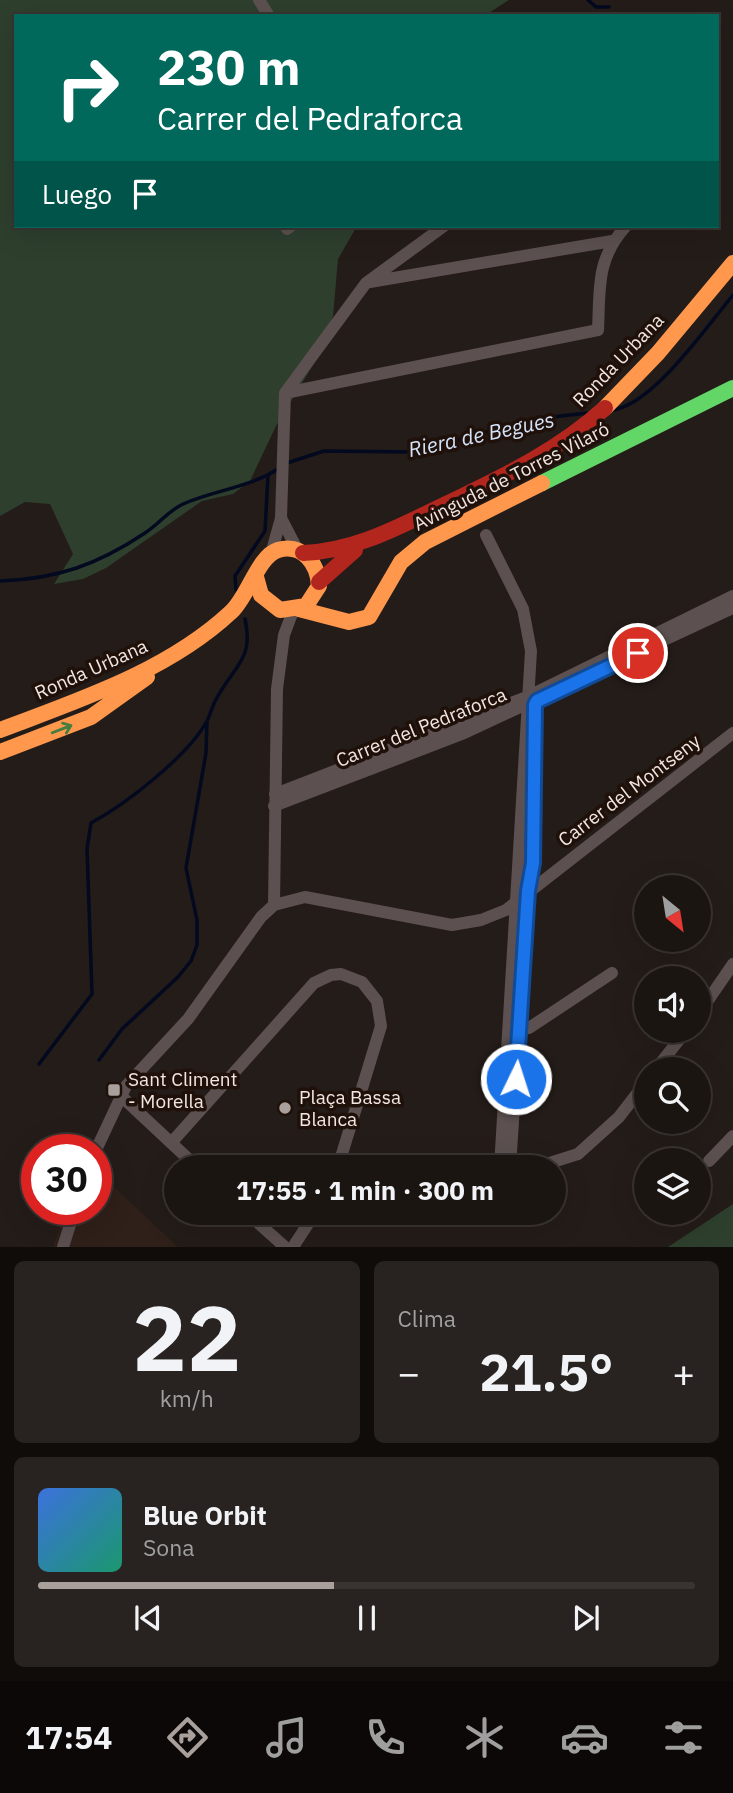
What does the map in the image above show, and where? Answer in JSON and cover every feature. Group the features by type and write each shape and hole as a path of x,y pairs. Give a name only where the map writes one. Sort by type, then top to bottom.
{"main road":[{"name":"Ronda Urbana","path":"0,730 130,678 186,646 230,614 250,591 261,564 271,554 283,550 339,550 366,541 516,469 586,424 610,402 733,263"},
{"name":"Avinguda de Torres Vilaró","path":"285,609 349,622 369,617 401,562 444,530 733,388"},
{"name":"Ronda Urbana","path":"230,614 247,607 285,609 317,589 339,561 366,541"},
{"path":"301,552 314,564 317,589 333,618"},
{"path":"256,577 259,594 285,609"},
{"path":"0,752 91,717 120,699 186,646"}],"street":[{"path":"271,554 281,518 285,393 366,283 441,228"},
{"path":"285,393 598,330 601,264 612,241 624,228"},
{"path":"366,283 612,241"},
{"path":"281,518 301,552"},
{"path":"486,535 523,609 531,651 533,863 523,896 501,1155"},
{"name":"Carrer del Pedraforca","path":"531,697 733,596"},
{"name":"Carrer del Pedraforca","path":"274,800 531,697 733,608"},
{"path":"103,1134 126,1086 188,1019 261,917 274,905 277,688 285,609"},
{"name":"Carrer del Montseny","path":"274,905 305,897 452,925 481,920 506,910 733,734"},
{"path":"711,996 733,964"},
{"path":"513,1033 529,1028 611,973"},
{"path":"171,1143 314,983 331,975 341,974 362,982 377,1001 381,1026 342,1155"},
{"path":"511,1155 513,1033"},
{"path":"665,1057 677,1043"},
{"path":"121,1096 184,1155"},
{"path":"566,1157 578,1153 619,1117 634,1098"},
{"path":"711,1159 733,1136"},
{"path":"63,1247 70,1225"},
{"path":"260,1225 285,1247"},
{"path":"293,1247 307,1225"}],"shaded area":[{"path":"112,1185 178,1247 53,1247 61,1225 112,1225"}],"green space":[{"path":"0,0 509,0 487,14 14,14 14,228 356,228 338,259 333,316 319,355 276,426 250,481 233,494 202,501 106,568 83,579 54,584 73,554 50,504 25,502 0,516"},
{"path":"733,1204 733,1247 668,1247 701,1225 711,1225 711,1219"}],"waterway":[{"path":"588,0 596,7 609,7"},
{"name":"Riera de Begues","path":"612,410 628,405 661,380 733,295"},
{"name":"Riera de Begues","path":"287,463 324,451 414,452 535,419 587,413"},
{"name":"Riera de Begues","path":"0,581 40,577 93,562 145,533 183,504 255,481 278,469"},
{"path":"236,590 235,576 265,531 268,475"},
{"path":"39,1064 92,994 87,849 91,823 155,778 198,735 224,685 245,653 245,619"},
{"path":"99,1060 122,1029 178,977 191,961 197,945 197,920 186,868 206,753 207,722"}],"traffic: fast":[{"path":"542,483 733,388"}],"traffic: slow":[{"path":"605,408 658,353 733,263"},
{"path":"299,609 349,622 369,617 401,562 425,542 542,483"},
{"path":"0,730 122,682 179,651 231,612 265,560 278,550 295,550 308,557 316,570 319,586 306,606 280,610 261,595 256,577"},
{"path":"0,752 91,717 147,677"}],"traffic: jam":[{"path":"303,553 358,543 410,522 529,462 568,437 605,408"},
{"path":"319,582 355,550"}],"place":[{"name":"Sant Climent - Morella","path":"114,1090"},
{"name":"Plaça Bassa Blanca","path":"285,1108"}],"route":[{"path":"516,1079 528,891 533,863 535,705 537,701 638,653"}]}
